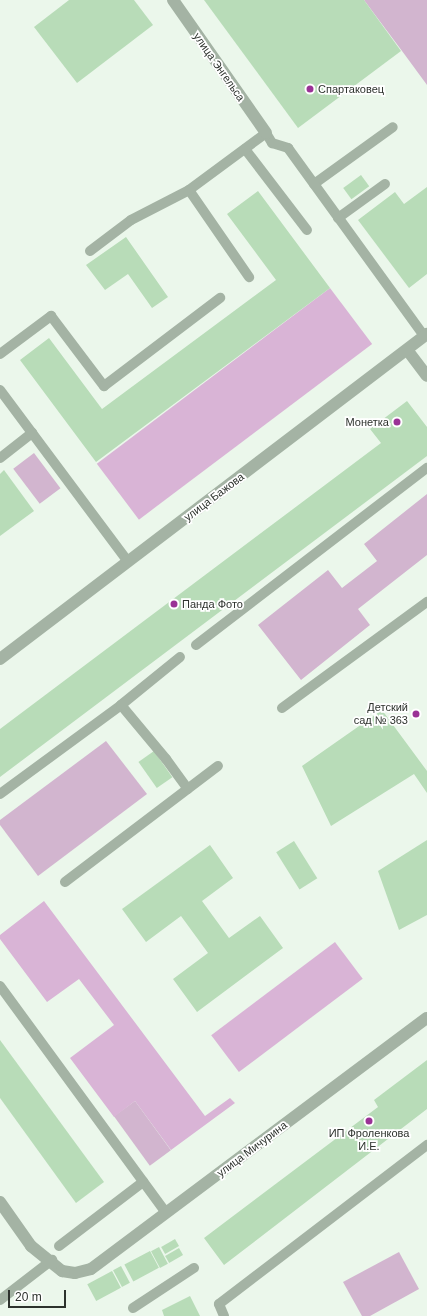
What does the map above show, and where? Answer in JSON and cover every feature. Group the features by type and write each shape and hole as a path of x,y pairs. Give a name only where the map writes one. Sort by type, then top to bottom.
{"street":[{"name":"улица Энгельса","path":"173,0 266,133"},
{"name":"улица Бажова","path":"0,659 408,351 426,335"},
{"path":"408,351 427,376"},
{"name":"улица Мичурина","path":"52,1260 62,1271 75,1274 91,1269 427,1018"},
{"path":"0,1202 31,1246 52,1260"}],"lane":[{"path":"314,184 393,127"},
{"path":"90,251 131,220 189,190 266,133 272,142 288,148 338,218 426,335"},
{"path":"244,149 307,230"},
{"path":"338,218 385,184"},
{"path":"189,190 249,277"},
{"path":"0,354 51,316 104,386 220,298"},
{"path":"0,390 128,562"},
{"path":"0,458 32,433"},
{"path":"196,644 427,468"},
{"path":"282,708 427,602"},
{"path":"0,794 121,705 180,657"},
{"path":"121,705 166,759 188,789"},
{"path":"65,882 218,766"},
{"path":"0,986 166,1213"},
{"path":"224,1316 219,1304 427,1145"},
{"path":"59,1246 143,1182"},
{"path":"0,1300 52,1260"},
{"path":"133,1308 194,1268"}],"shaded area":[{"path":"364,0 427,0 427,85 405,55"},
{"path":"330,288 372,344 139,520 97,464"},
{"path":"34,453 60,488 40,504 13,469"},
{"path":"427,494 427,555 358,609 370,625 301,680 258,625 328,570 342,588 377,561 364,544"},
{"path":"106,741 147,794 38,876 0,825 0,820"},
{"path":"44,901 205,1116 230,1098 235,1103 171,1150 135,1101 114,1117 70,1058 114,1025 79,979 47,1002 0,939 0,935"},
{"path":"335,942 363,979 239,1072 211,1035"},
{"path":"135,1101 171,1150 150,1166 114,1116"},
{"path":"399,1252 419,1289 370,1316 362,1316 343,1282"}],"building":[{"path":"69,0 134,0 153,25 77,83 34,27"},
{"name":"Спартаковец","path":"204,0 364,0 401,51 298,128"},
{"path":"361,175 369,186 351,199 343,188"},
{"path":"427,187 427,274 409,288 358,220 395,192 404,204"},
{"path":"258,191 330,288 96,462 20,360 49,338 102,409 276,280 227,214"},
{"path":"126,237 168,297 152,308 128,274 105,290 86,265"},
{"path":"407,401 427,427 427,456 0,777 0,729 381,443 370,429"},
{"path":"4,470 34,511 0,536 0,474"},
{"path":"382,710 427,771 427,793 414,774 331,826 302,766"},
{"path":"154,751 172,777 157,788 138,762"},
{"path":"427,840 427,915 399,930 378,871"},
{"path":"294,841 317,878 300,889 276,852"},
{"path":"210,845 233,878 202,901 229,938 260,916 283,948 197,1012 173,979 208,953 181,916 146,942 122,909"},
{"path":"0,1040 104,1182 76,1203 0,1098"},
{"path":"427,1060 427,1109 224,1265 204,1238 378,1107 374,1100"},
{"path":"175,1239 179,1246 165,1254 161,1247"},
{"path":"159,1247 168,1264 160,1268 151,1251"},
{"path":"179,1248 183,1255 169,1263 165,1256"},
{"path":"150,1251 159,1268 133,1281 124,1265"},
{"path":"121,1266 130,1283 122,1287 113,1270"},
{"path":"112,1271 121,1288 96,1301 87,1284"},
{"path":"190,1296 200,1316 164,1316 162,1310"}],"place":[{"name":"Спартаковец","path":"310,89"},
{"name":"Монетка","path":"397,422"},
{"name":"Панда Фото","path":"174,604"},
{"name":"Детский сад № 363","path":"416,714"},
{"name":"ИП Фроленкова И.Е.","path":"369,1121"}]}
